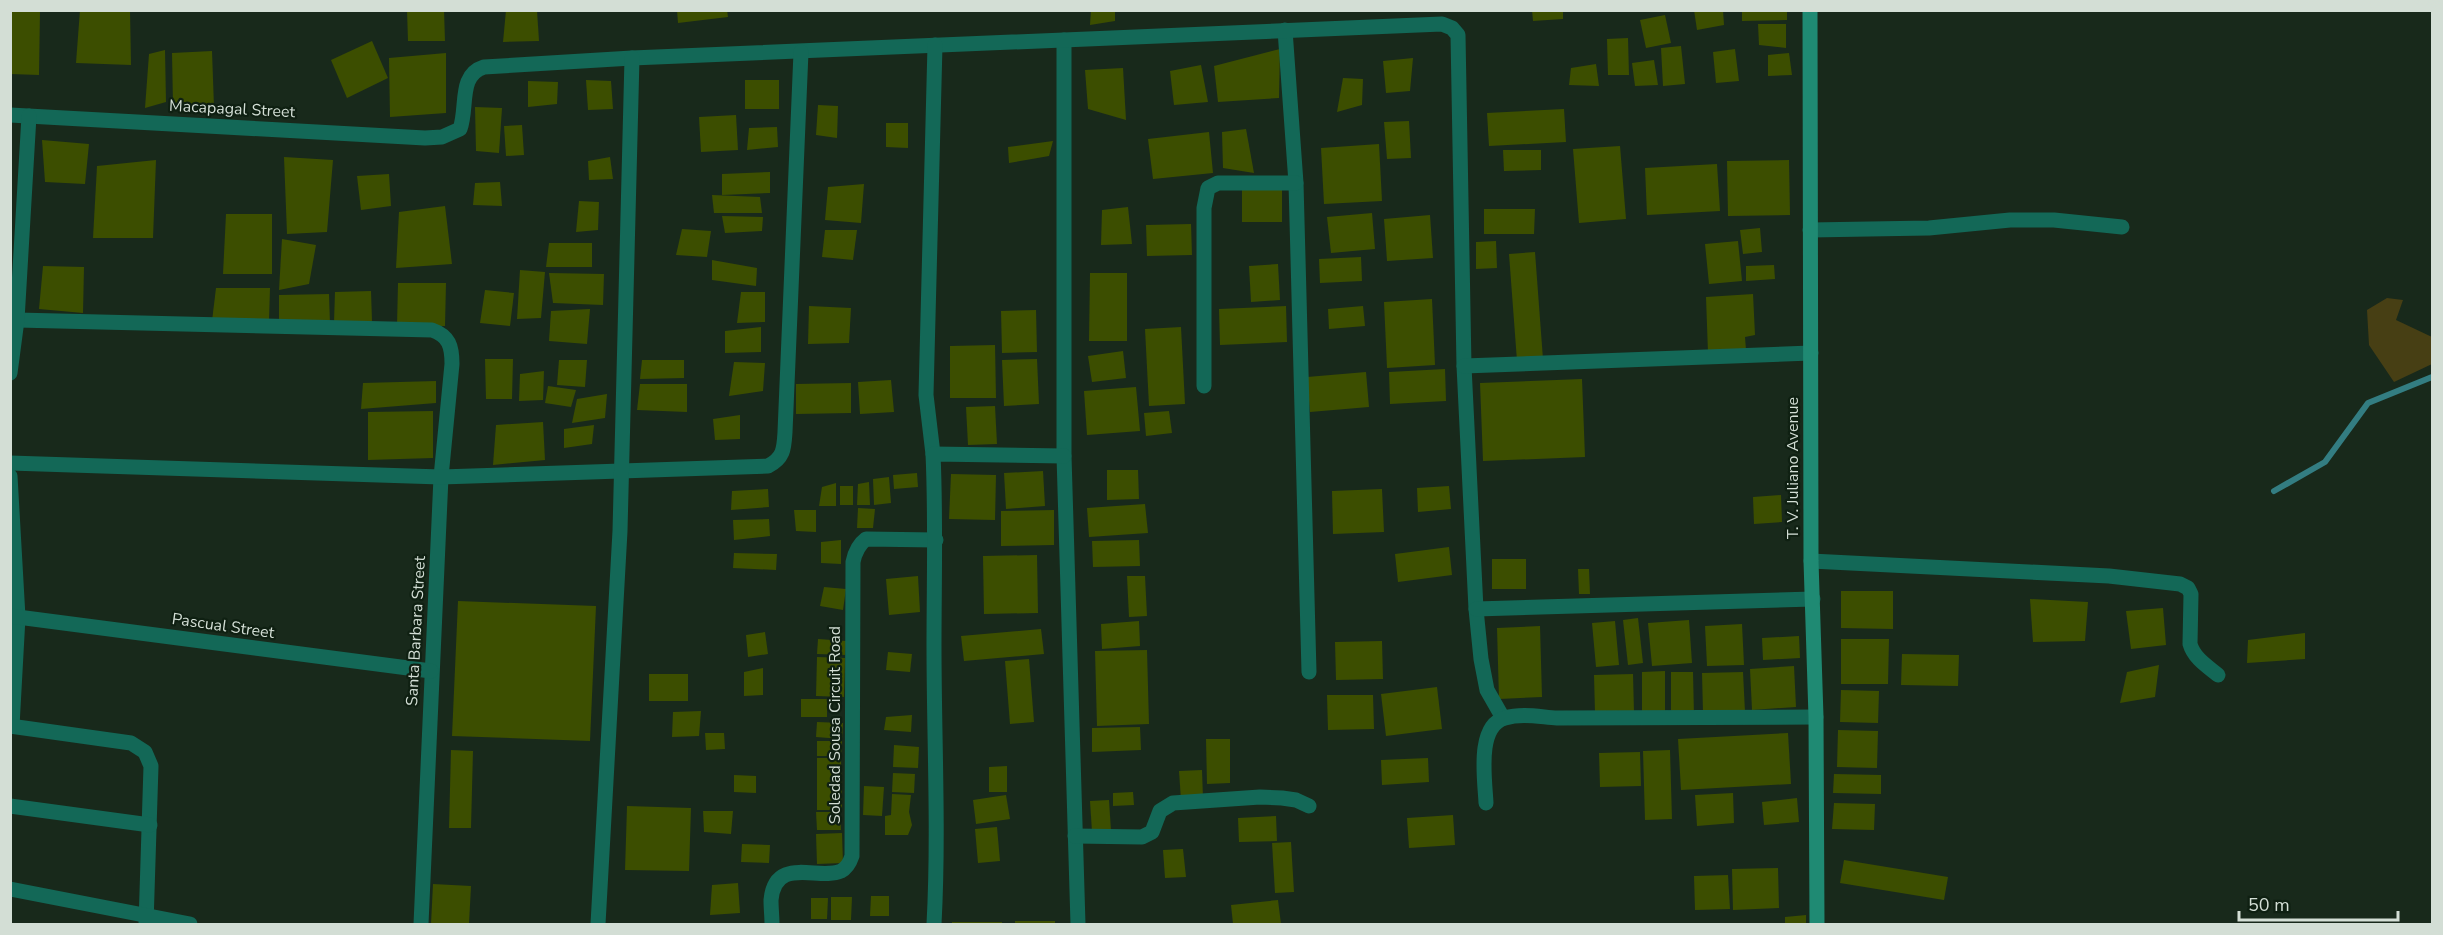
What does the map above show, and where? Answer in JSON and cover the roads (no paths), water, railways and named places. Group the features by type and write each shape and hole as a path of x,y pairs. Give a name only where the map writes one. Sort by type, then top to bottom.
{"main road":[{"name":"T. V. Juliano Avenue","path":"1810,10 1811,561 1816,717 1818,924"}],"street":[{"path":"598,924 622,469 632,57 801,52 1442,24 1452,28 1458,35 1464,366 1476,609 1487,690 1503,718"},
{"path":"1286,30 1296,183 1309,672"},
{"path":"1064,40 1064,456 1078,924"},
{"path":"934,924 937,867 934,645 936,540 933,454 926,395 935,45"},
{"path":"10,463 441,477 622,469 768,466 776,462 783,454 801,52"},
{"name":"Macapagal Street","path":"10,115 425,138 452,134 460,129 467,79 474,70 484,67 632,57"},
{"path":"10,373 17,320 29,116"},
{"path":"1204,386 1204,208 1208,188 1218,183 1296,183"},
{"path":"1810,230 1929,228 2010,220 2054,220 2122,227"},
{"name":"Santa Barbara Street","path":"17,320 432,330 444,334 452,350 452,364 441,477 421,924"},
{"path":"1464,366 1810,353"},
{"path":"933,454 1064,456"},
{"path":"10,476 14,616 11,726 131,743 144,752 151,765 146,921"},
{"name":"Soledad Sousa Circuit Road","path":"772,924 771,900 773,891 780,880 790,873 840,872 847,866 852,856 853,562 855,552 859,544 866,539 936,540"},
{"path":"1811,561 2109,576 2180,584 2188,588 2192,598 2190,644 2192,651 2218,675"},
{"path":"1476,609 1813,599"},
{"name":"Pascual Street","path":"14,616 431,671"},
{"path":"1486,802 1484,756 1486,738 1493,726 1503,718 1522,716 1557,718 1816,717"},
{"path":"1075,836 1142,837 1152,832 1160,811 1173,803 1271,797 1296,800 1309,806"},
{"path":"10,806 150,825"},
{"path":"10,889 146,921 190,924"}],"waterway":[{"path":"2274,491 2325,462 2368,403 2432,377"}]}
